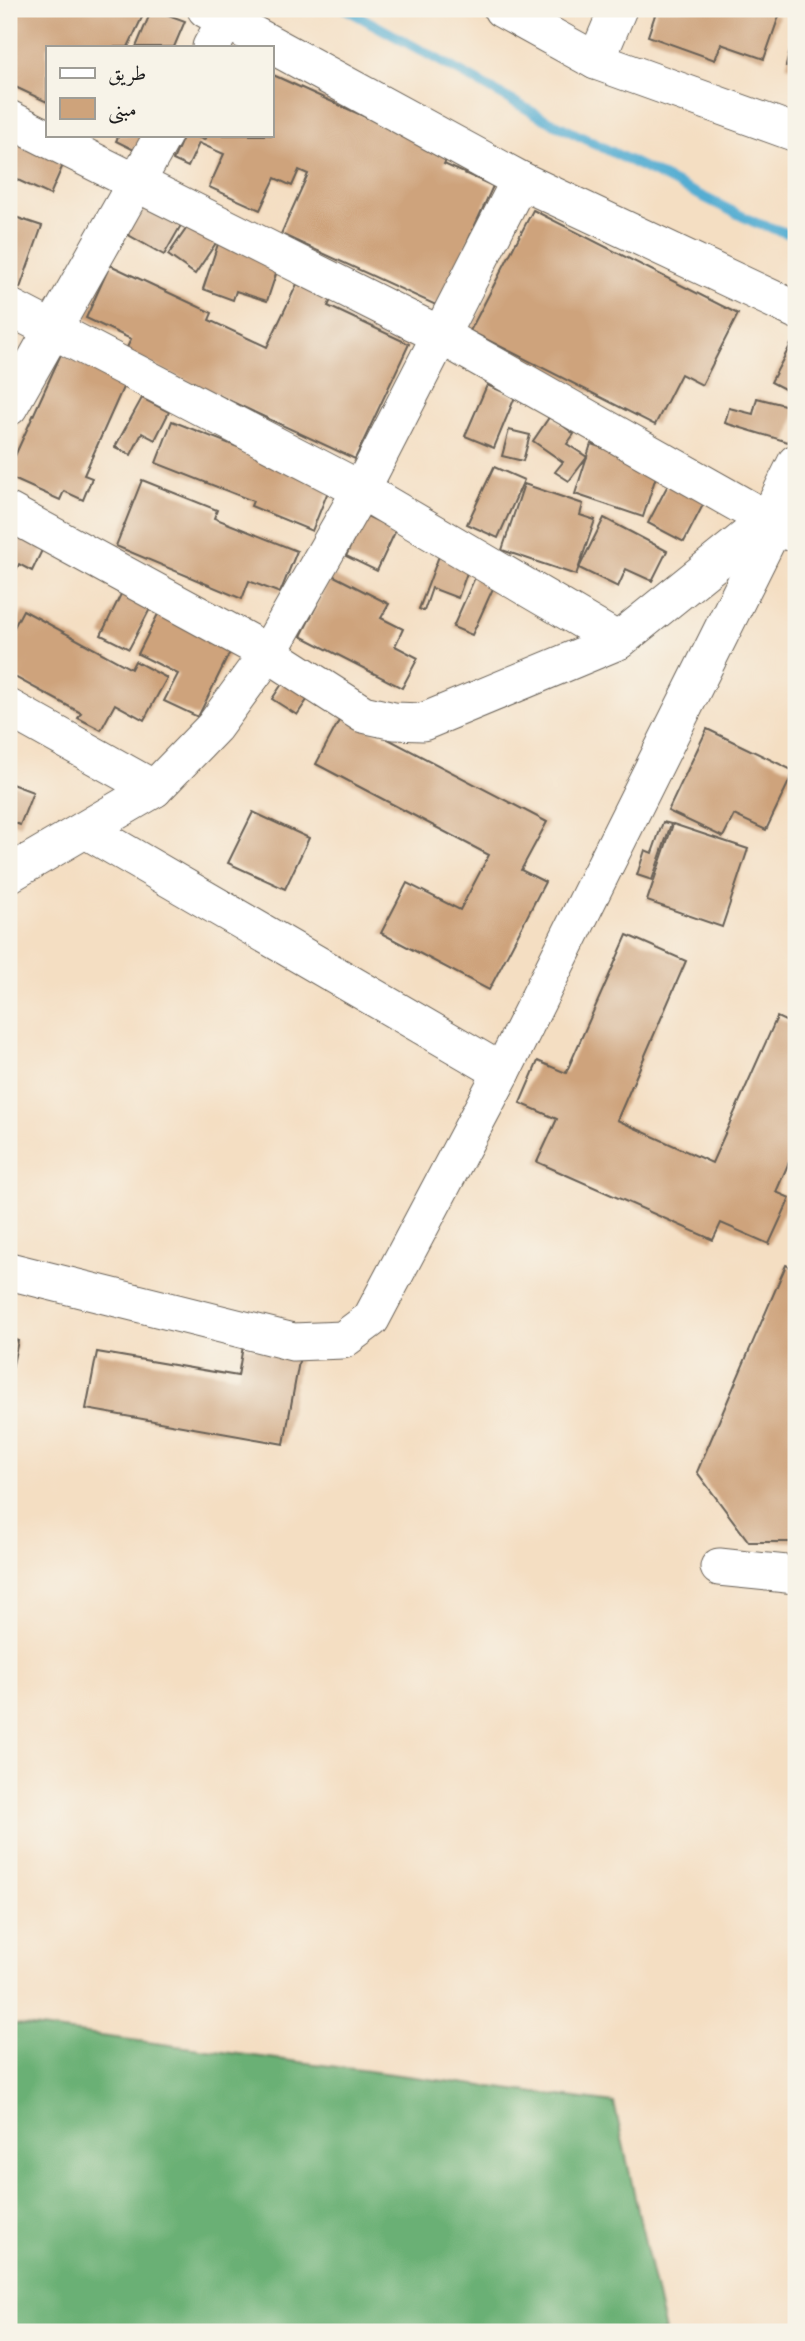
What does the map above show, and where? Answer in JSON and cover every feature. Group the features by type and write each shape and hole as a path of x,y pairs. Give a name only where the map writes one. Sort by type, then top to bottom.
{"street":[{"path":"502,9 596,61 796,133"},
{"path":"596,61 618,9"},
{"path":"215,25 256,46"},
{"path":"273,54 520,180 796,310"},
{"path":"9,119 440,335 780,527"},
{"path":"9,407 162,136"},
{"path":"9,874 154,789 214,727 268,653 360,490 520,180"},
{"path":"9,307 360,490 618,641"},
{"path":"9,1271 293,1342 343,1340 371,1319 502,1072 780,527 796,463"},
{"path":"9,512 268,653 363,714 394,721 423,722 618,641 780,527"},
{"path":"9,708 154,789"},
{"path":"86,830 502,1072"},
{"path":"719,1567 796,1575"}],"green space":[{"path":"9,2024 614,2103 665,2332 9,2332"}],"building":[{"path":"9,9 146,9 128,46 46,46 46,102 9,84"},
{"path":"152,9 185,21 174,46 136,46"},
{"path":"657,9 759,9 779,16 764,59 721,44 715,60 648,36"},
{"path":"796,31 796,68 786,66"},
{"path":"273,75 449,155 444,164 493,186 438,306 281,234 308,174 299,170 292,186 275,178 260,210 209,187 224,154 199,143 188,167 173,160 184,136 195,136 204,140 206,136 273,136"},
{"path":"9,132 66,158 50,195 9,176"},
{"path":"118,136 144,136 136,151 116,141"},
{"path":"144,198 184,220 164,255 125,233"},
{"path":"533,210 738,314 702,385 681,374 655,425 470,331"},
{"path":"9,215 42,226 20,288 9,284"},
{"path":"191,222 218,240 195,274 168,255"},
{"path":"218,244 279,265 267,301 236,291 233,300 203,289"},
{"path":"110,265 212,313 209,320 267,347 297,284 331,300 328,306 409,344 355,459 125,352 131,339 86,318"},
{"path":"791,344 796,346 796,395 771,382"},
{"path":"61,354 125,383 84,475 92,478 83,500 64,491 60,500 9,477 9,469"},
{"path":"487,385 515,397 494,448 465,436"},
{"path":"142,398 169,412 155,440 142,433 131,455 115,447"},
{"path":"757,398 796,408 788,442 725,423 729,408 753,414"},
{"path":"550,416 574,434 567,444 587,457 569,481 555,472 563,462 533,441"},
{"path":"172,421 331,484 312,531 251,506 253,501 156,463"},
{"path":"509,430 530,435 523,461 502,456"},
{"path":"591,444 659,467 643,517 575,494"},
{"path":"494,467 524,480 498,538 467,524"},
{"path":"671,479 707,497 684,542 648,523"},
{"path":"142,480 217,510 214,518 297,551 280,593 249,581 242,599 116,546"},
{"path":"524,484 583,504 580,515 595,520 576,575 502,550"},
{"path":"365,515 396,530 377,571 346,556"},
{"path":"604,518 667,551 652,581 626,569 618,587 579,568"},
{"path":"9,529 44,546 32,571 19,564 9,584"},
{"path":"439,556 469,567 458,598 432,588 424,611 419,609"},
{"path":"332,575 389,604 381,618 403,629 395,646 418,658 402,688 301,636"},
{"path":"476,575 495,584 472,635 453,627"},
{"path":"123,590 152,605 129,649 101,635"},
{"path":"23,610 131,669 135,661 167,678 144,720 115,704 101,730 78,718 81,713 9,674 9,637"},
{"path":"160,610 233,646 198,717 164,701 178,674 138,654"},
{"path":"290,672 315,688 297,715 272,699"},
{"path":"342,715 547,822 521,870 545,882 489,990 381,933 407,883 460,910 489,855 316,764"},
{"path":"707,729 794,771 766,830 734,815 723,837 668,811"},
{"path":"9,783 33,792 20,825 9,821"},
{"path":"253,812 309,838 285,889 228,863"},
{"path":"663,822 671,824 652,880 637,875 645,850 652,853"},
{"path":"673,824 748,849 722,927 647,901"},
{"path":"627,935 686,961 617,1120 712,1163 777,1017 796,1026 796,1146 776,1192 790,1198 769,1244 721,1223 713,1240 537,1162 557,1119 520,1103 538,1061 566,1073"},
{"path":"786,1265 796,1270 796,1542 749,1542 697,1472"},
{"path":"9,1338 18,1341 10,1378 9,1378"},
{"path":"243,1346 300,1356 284,1444 86,1409 97,1352 238,1376"}],"waterway":[{"path":"346,9 545,119 756,223 796,236"}]}
